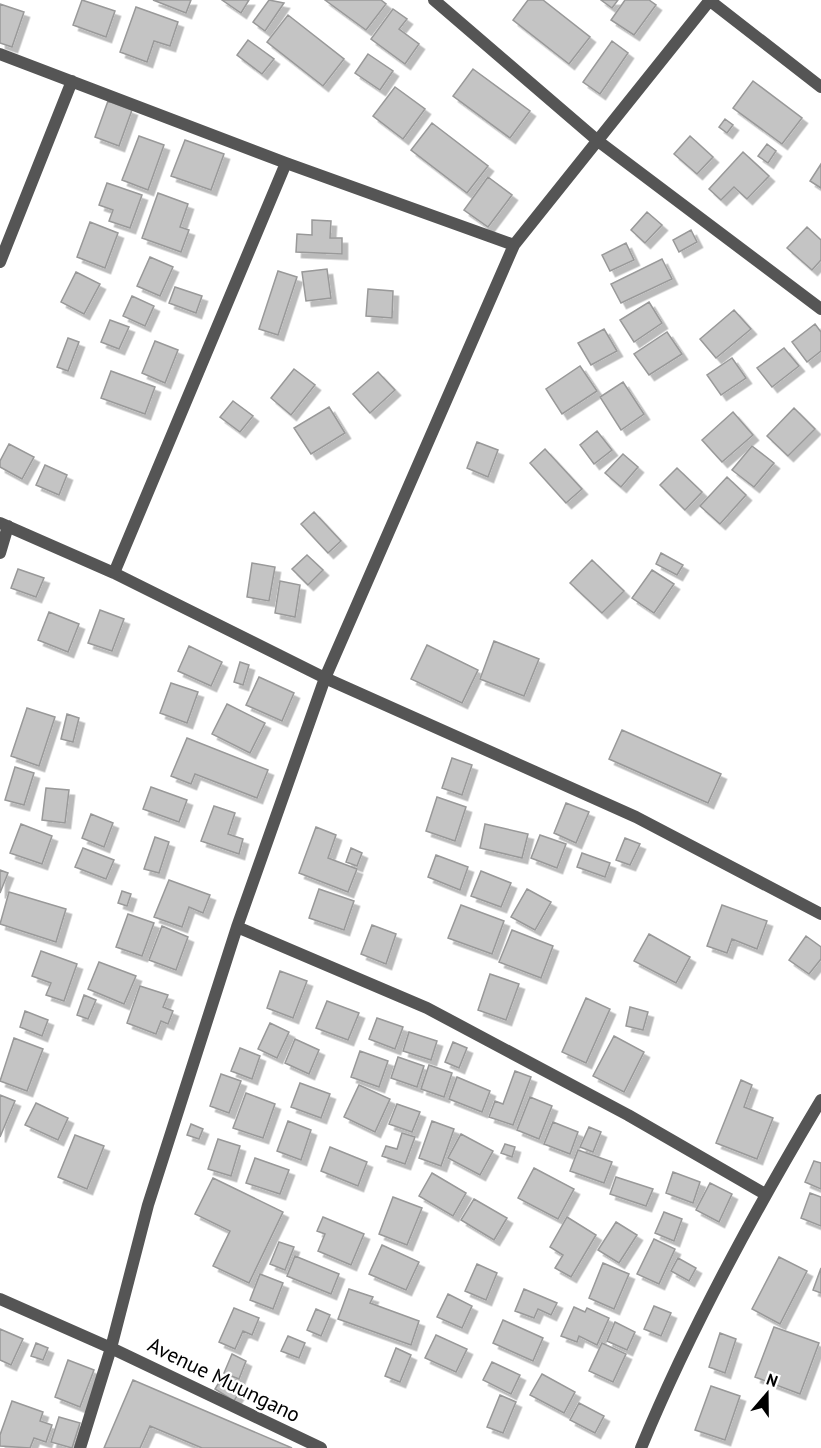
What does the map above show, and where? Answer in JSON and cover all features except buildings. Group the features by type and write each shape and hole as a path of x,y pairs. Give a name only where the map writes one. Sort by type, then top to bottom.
{"street":[{"path":"434,0 598,141 821,309"},
{"path":"80,1448 111,1348 148,1204 237,927 326,678 514,245 710,0 821,87"},
{"path":"0,54 286,163 514,245"},
{"path":"0,262 72,81"},
{"path":"114,573 286,163"},
{"path":"0,553 4,524 114,573 326,678 636,817 821,914"},
{"path":"237,927 427,1008 628,1115 765,1194"},
{"path":"640,1448 673,1371 765,1194 821,1100"},
{"name":"Avenue Muungano","path":"0,1299 111,1348 321,1448"}]}
